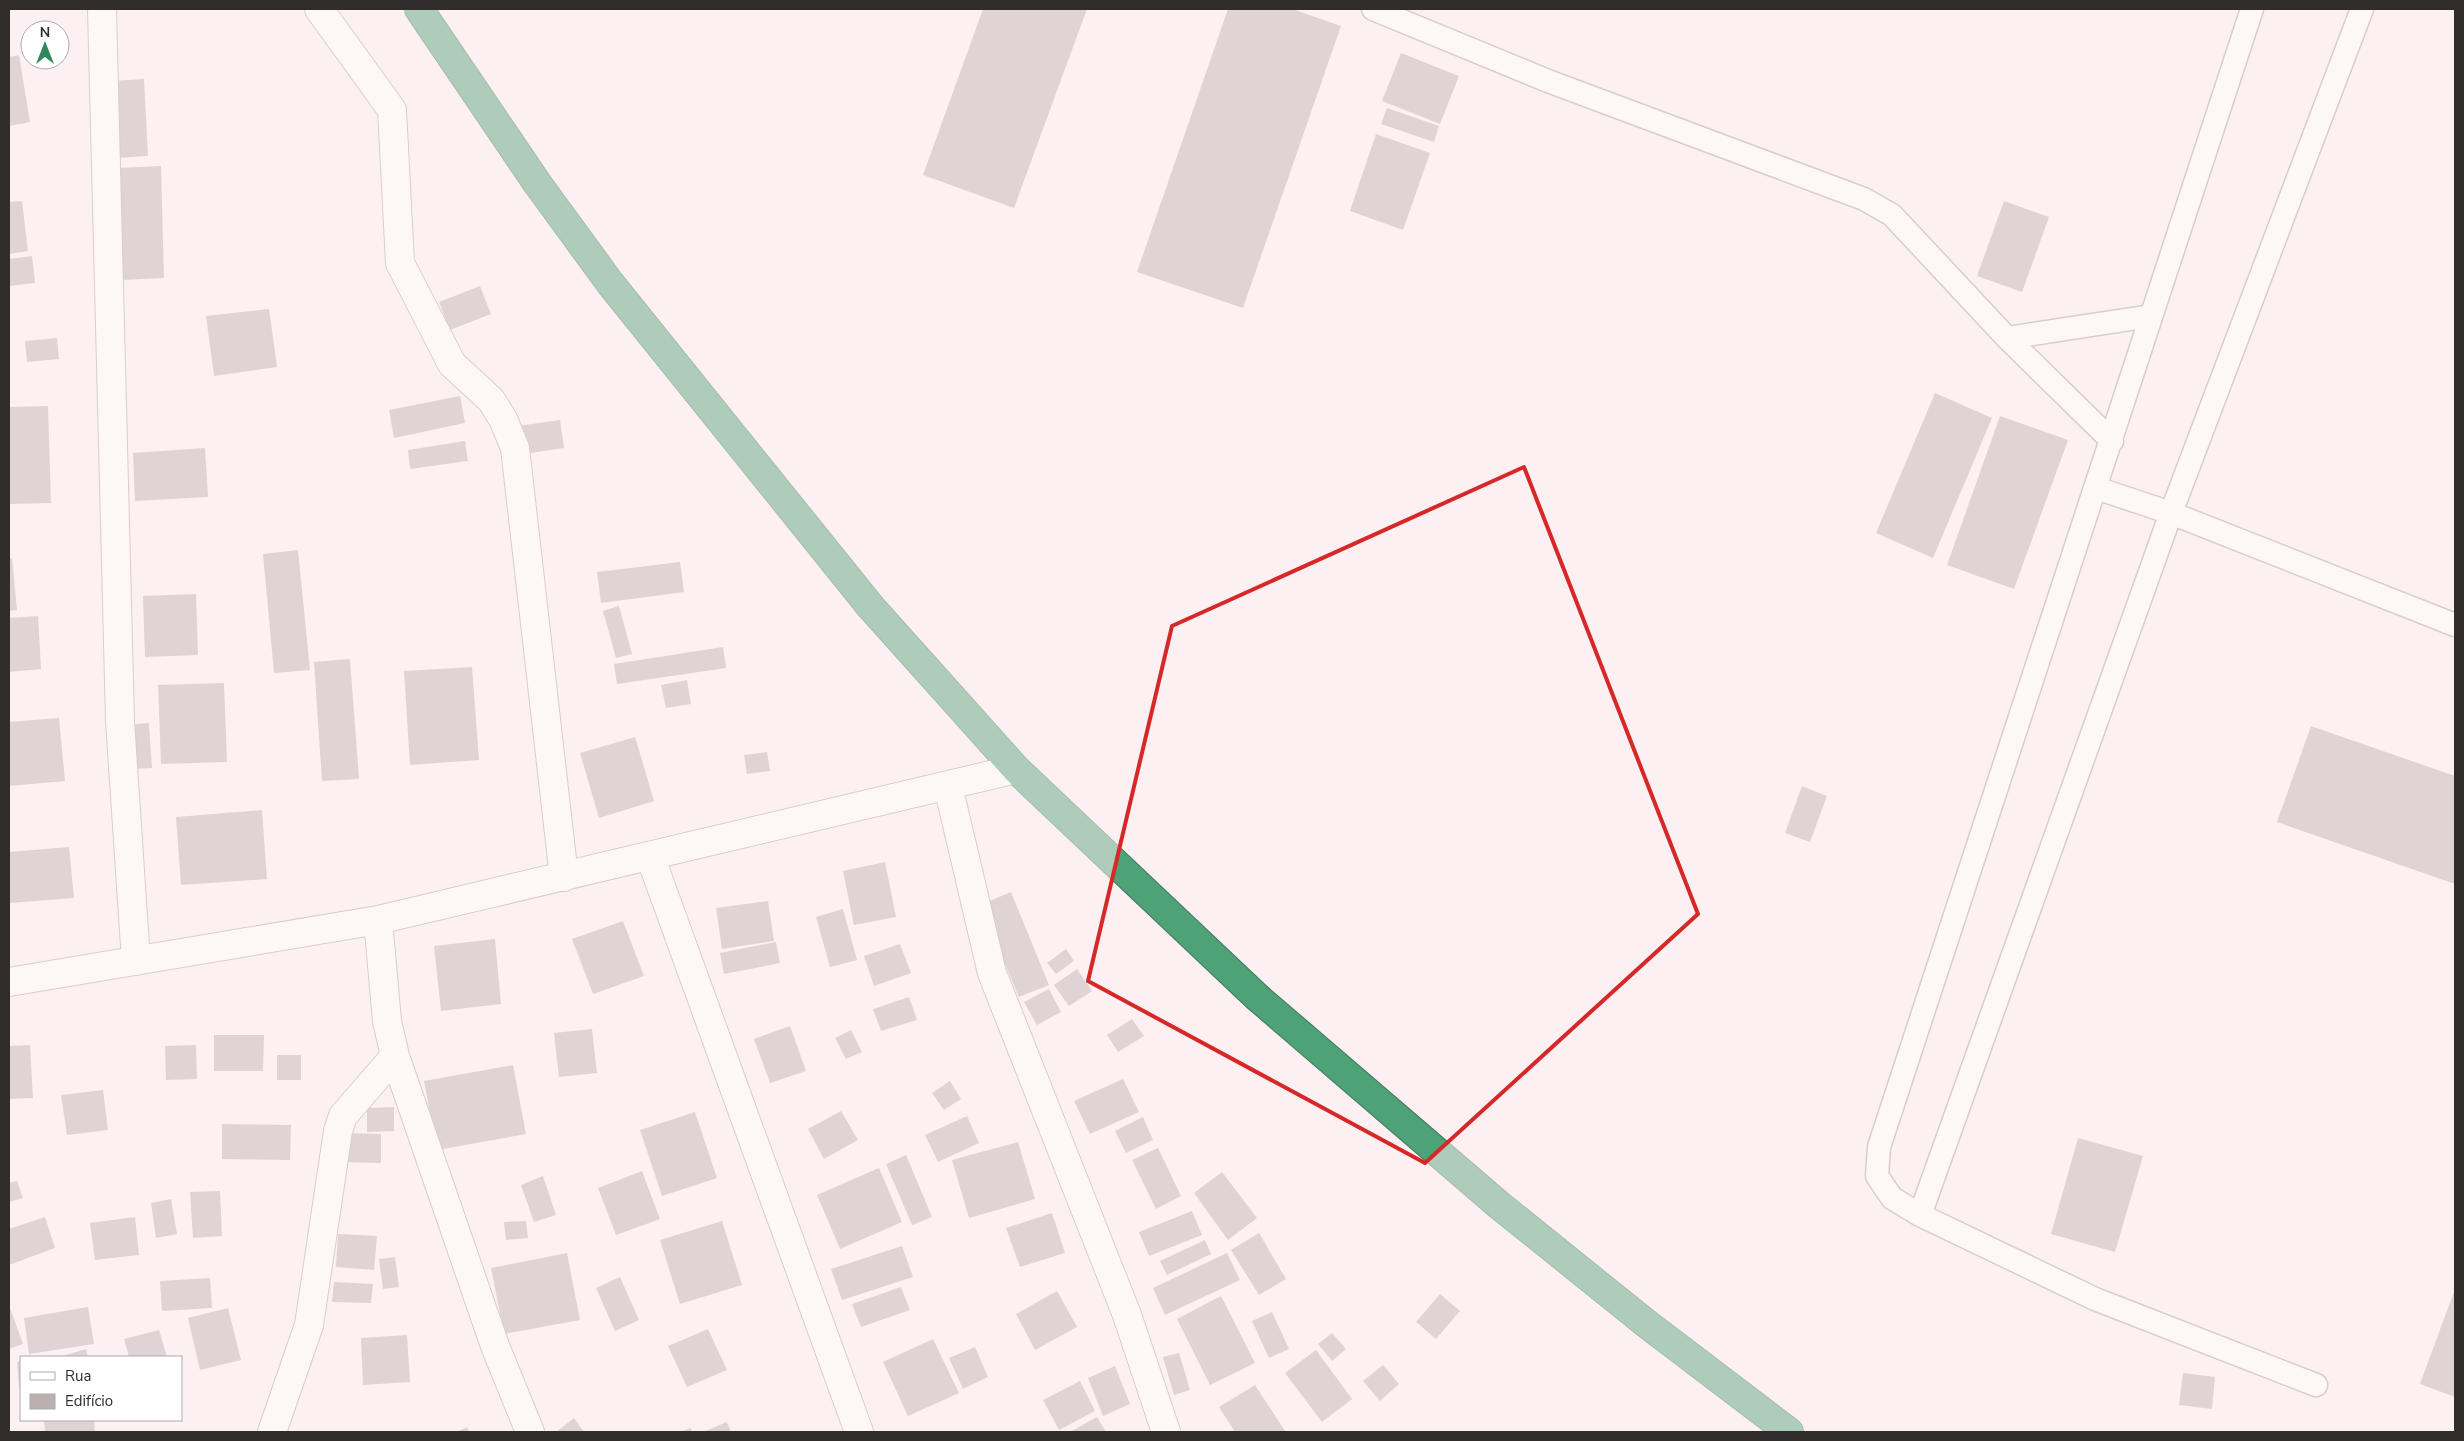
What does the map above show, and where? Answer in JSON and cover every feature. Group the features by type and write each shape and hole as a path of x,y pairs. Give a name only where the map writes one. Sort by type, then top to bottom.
{"highway":[{"path":"419,9 537,183 610,282 870,606 1016,769 1257,996 1485,1193 1647,1324 1789,1432"}],"street":[{"path":"102,9 120,721 136,961"},
{"path":"319,9 392,110 400,263 452,364 491,400 503,419 515,448 564,877"},
{"path":"9,982 378,920 1016,769"},
{"path":"948,786 992,973 1127,1315 1166,1432"},
{"path":"650,856 859,1432"},
{"path":"378,920 387,1020 395,1056 495,1346 530,1432"},
{"path":"272,1432 309,1325 338,1131 343,1116 395,1056"}],"lane":[{"path":"1373,9 1548,81 1864,199 1892,216 2007,338 2112,441"},
{"path":"2252,9 2112,441 1879,1147 1877,1176 1892,1198 1920,1215 2095,1298 2316,1385"},
{"path":"1920,1215 2171,513 2362,9"},
{"path":"2007,338 2151,316"},
{"path":"2096,488 2171,513 2455,625"}],"highlighted area":[{"path":"1524,467 1698,914 1425,1163 1088,981 1172,626"}],"building":[{"path":"983,9 1087,9 1014,208 923,175"},
{"path":"1228,9 1292,9 1341,26 1243,308 1137,272"},
{"path":"1401,53 1459,76 1440,124 1382,101"},
{"path":"19,55 30,122 9,126 9,57"},
{"path":"144,79 148,156 116,158 112,81"},
{"path":"1387,108 1439,126 1434,142 1381,124"},
{"path":"1376,134 1430,153 1403,230 1350,211"},
{"path":"161,166 164,278 121,280 117,168"},
{"path":"22,201 28,251 9,254 9,202"},
{"path":"2004,201 2049,217 2022,292 1977,276"},
{"path":"32,256 35,283 9,286 9,259"},
{"path":"480,286 491,314 450,330 439,302"},
{"path":"269,309 277,367 214,376 206,316"},
{"path":"57,338 59,359 27,362 25,341"},
{"path":"1935,393 1992,418 1933,558 1876,533"},
{"path":"460,396 465,423 394,438 389,410"},
{"path":"48,406 51,503 9,504 9,407"},
{"path":"2000,416 2068,440 2014,589 1947,565"},
{"path":"560,420 564,448 523,454 518,426"},
{"path":"465,441 468,461 410,469 408,450"},
{"path":"205,448 208,497 135,501 133,453"},
{"path":"298,550 310,670 274,673 263,554"},
{"path":"12,558 17,610 9,611 9,559"},
{"path":"680,562 684,592 601,603 597,572"},
{"path":"196,594 198,655 145,657 143,596"},
{"path":"619,606 632,654 616,658 603,611"},
{"path":"38,616 41,669 9,672 9,618"},
{"path":"723,647 726,668 617,684 614,664"},
{"path":"350,659 359,779 322,781 314,662"},
{"path":"472,667 479,760 410,765 404,671"},
{"path":"687,680 691,704 666,708 661,685"},
{"path":"224,683 227,762 161,764 158,685"},
{"path":"59,718 65,781 9,786 9,722"},
{"path":"149,723 152,768 130,769 126,725"},
{"path":"2311,726 2455,776 2455,884 2277,822"},
{"path":"635,737 654,801 599,818 580,753"},
{"path":"767,752 770,771 747,774 744,755"},
{"path":"1802,786 1827,796 1810,842 1785,833"},
{"path":"262,810 267,879 181,885 176,817"},
{"path":"69,847 74,898 10,903 9,852"},
{"path":"885,862 896,917 854,925 843,871"},
{"path":"1011,892 1049,985 1019,997 980,905"},
{"path":"768,901 774,941 722,949 716,908"},
{"path":"843,909 857,960 830,967 816,917"},
{"path":"623,921 644,976 593,994 572,939"},
{"path":"495,939 501,1004 441,1011 434,946"},
{"path":"776,942 780,963 724,974 720,953"},
{"path":"900,944 911,973 874,986 864,956"},
{"path":"1066,949 1074,961 1056,974 1047,963"},
{"path":"1077,969 1092,991 1069,1006 1054,985"},
{"path":"1049,989 1061,1012 1037,1025 1024,1002"},
{"path":"909,997 917,1020 881,1031 873,1009"},
{"path":"1132,1019 1144,1036 1118,1052 1107,1035"},
{"path":"790,1026 806,1071 770,1083 754,1039"},
{"path":"592,1029 597,1073 559,1077 554,1033"},
{"path":"851,1030 862,1052 846,1059 835,1038"},
{"path":"214,1035 264,1035 263,1071 214,1071"},
{"path":"30,1045 33,1098 9,1099 9,1046"},
{"path":"196,1045 197,1079 166,1080 165,1046"},
{"path":"277,1055 301,1055 301,1080 277,1080"},
{"path":"513,1065 526,1134 437,1150 424,1081"},
{"path":"1123,1079 1139,1112 1090,1134 1074,1101"},
{"path":"950,1081 961,1099 944,1110 932,1093"},
{"path":"103,1090 108,1130 67,1135 61,1095"},
{"path":"394,1107 394,1131 367,1132 367,1108"},
{"path":"841,1111 858,1140 824,1159 808,1129"},
{"path":"695,1112 717,1178 662,1196 640,1130"},
{"path":"967,1116 979,1143 938,1162 925,1135"},
{"path":"1143,1117 1153,1140 1126,1153 1115,1131"},
{"path":"222,1124 291,1125 290,1160 222,1159"},
{"path":"341,1133 381,1134 381,1163 340,1162"},
{"path":"2078,1138 2143,1156 2115,1252 2051,1234"},
{"path":"1018,1142 1035,1199 969,1218 952,1160"},
{"path":"1158,1148 1181,1196 1156,1209 1132,1160"},
{"path":"906,1155 932,1217 912,1225 886,1164"},
{"path":"879,1168 902,1222 840,1249 817,1195"},
{"path":"642,1171 660,1219 616,1235 598,1188"},
{"path":"1222,1172 1257,1218 1228,1240 1194,1193"},
{"path":"543,1176 556,1215 534,1222 521,1185"},
{"path":"17,1181 23,1198 9,1202 9,1183"},
{"path":"220,1191 222,1236 193,1238 190,1192"},
{"path":"171,1199 177,1234 156,1238 151,1203"},
{"path":"1192,1211 1202,1235 1149,1256 1139,1232"},
{"path":"1052,1213 1065,1253 1020,1267 1006,1228"},
{"path":"45,1217 55,1248 9,1265 9,1229"},
{"path":"135,1217 139,1255 95,1260 90,1223"},
{"path":"526,1221 528,1238 506,1240 504,1222"},
{"path":"722,1221 742,1285 680,1304 660,1240"},
{"path":"1259,1233 1286,1279 1259,1295 1231,1250"},
{"path":"338,1234 377,1236 374,1270 336,1267"},
{"path":"1205,1240 1211,1254 1167,1275 1160,1261"},
{"path":"902,1246 913,1277 842,1300 831,1269"},
{"path":"567,1253 580,1320 504,1334 491,1268"},
{"path":"1227,1253 1240,1280 1165,1315 1153,1288"},
{"path":"395,1257 399,1287 383,1289 379,1259"},
{"path":"620,1277 639,1320 615,1331 596,1288"},
{"path":"210,1278 212,1308 162,1311 160,1281"},
{"path":"334,1282 373,1284 371,1303 332,1302"},
{"path":"901,1287 910,1310 861,1327 852,1304"},
{"path":"2455,1289 2455,1397 2420,1384"},
{"path":"1057,1291 1077,1327 1035,1350 1016,1314"},
{"path":"1440,1294 1460,1311 1436,1339 1416,1322"},
{"path":"1221,1296 1255,1363 1210,1385 1177,1319"},
{"path":"9,1305 23,1344 9,1349"},
{"path":"88,1307 94,1344 29,1354 24,1318"},
{"path":"228,1308 241,1360 200,1370 188,1318"},
{"path":"1272,1312 1289,1349 1269,1358 1252,1321"},
{"path":"708,1329 727,1370 687,1387 668,1346"},
{"path":"159,1330 167,1356 129,1356 124,1339"},
{"path":"1332,1333 1346,1349 1332,1361 1318,1344"},
{"path":"407,1335 410,1382 363,1385 361,1338"},
{"path":"933,1339 959,1393 908,1416 883,1362"},
{"path":"975,1347 988,1377 963,1389 949,1358"},
{"path":"86,1349 88,1356 62,1356"},
{"path":"1316,1350 1352,1399 1322,1422 1285,1373"},
{"path":"1179,1353 1190,1390 1174,1395 1163,1357"},
{"path":"20,1361 19,1387 17,1362"},
{"path":"1383,1365 1399,1384 1380,1401 1363,1381"},
{"path":"1115,1366 1130,1404 1103,1416 1088,1378"},
{"path":"2183,1373 2215,1377 2212,1409 2179,1405"},
{"path":"1080,1381 1095,1411 1059,1430 1043,1400"},
{"path":"1255,1385 1284,1432 1235,1432 1219,1407"},
{"path":"1097,1417 1106,1432 1070,1432"},
{"path":"574,1418 584,1432 556,1432"},
{"path":"44,1421 94,1421 95,1432 45,1432"},
{"path":"727,1422 731,1432 703,1432"},
{"path":"467,1427 469,1432 456,1432"},
{"path":"691,1428 692,1432 679,1432"}]}
